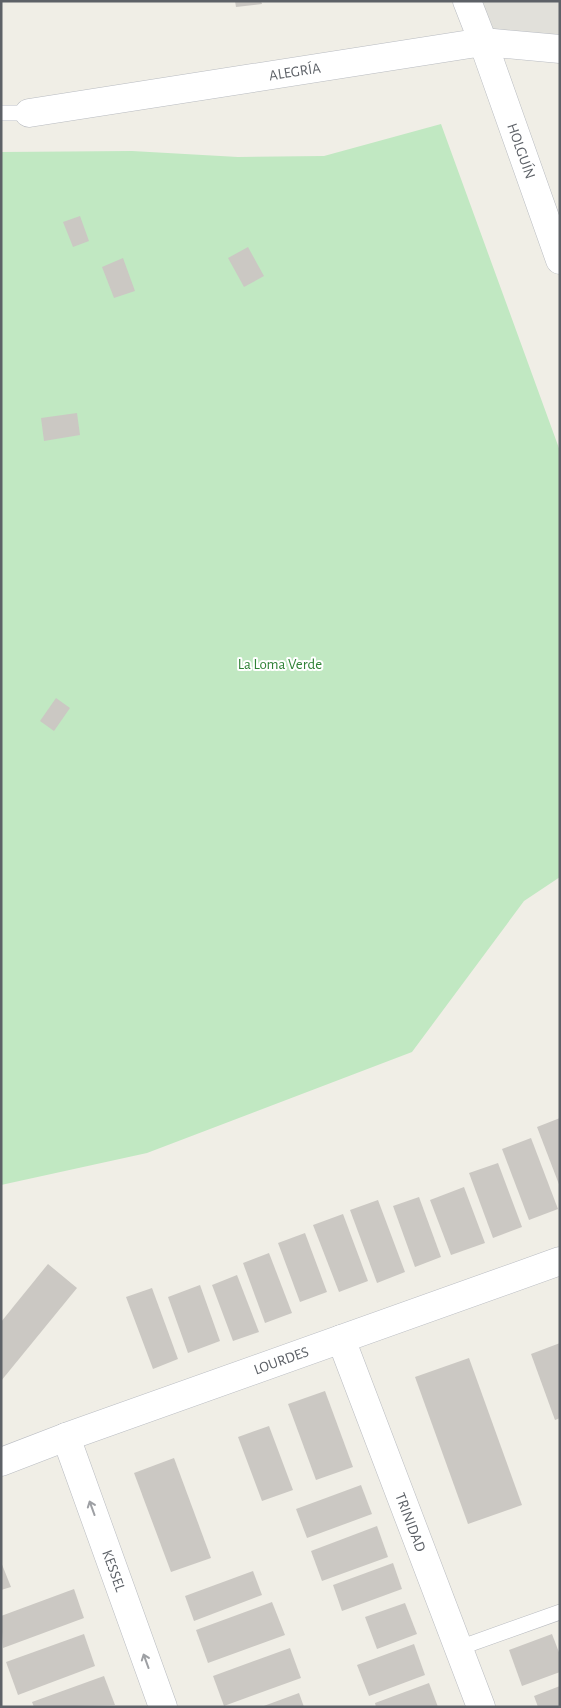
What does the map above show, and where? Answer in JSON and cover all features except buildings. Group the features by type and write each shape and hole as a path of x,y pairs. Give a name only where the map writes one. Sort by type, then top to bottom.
{"street":[{"name":"HOLGUÍN","path":"467,1 484,42 560,260"},
{"name":"ALEGRÍA","path":"29,113 484,42 560,49"},
{"name":"LOURDES","path":"1,1462 66,1437 560,1261"},
{"name":"TRINIDAD","path":"341,1339 481,1707"},
{"name":"KESSEL","path":"66,1437 163,1707"}],"lane":[{"path":"1,113 29,113"},
{"path":"458,1648 560,1612"}],"shaded area":[{"path":"477,1 560,1 560,36 482,28"}],"green space":[{"name":"La Loma Verde","path":"441,124 560,451 560,877 524,901 412,1052 147,1153 1,1185 1,152 132,151 238,157 324,156"}]}
